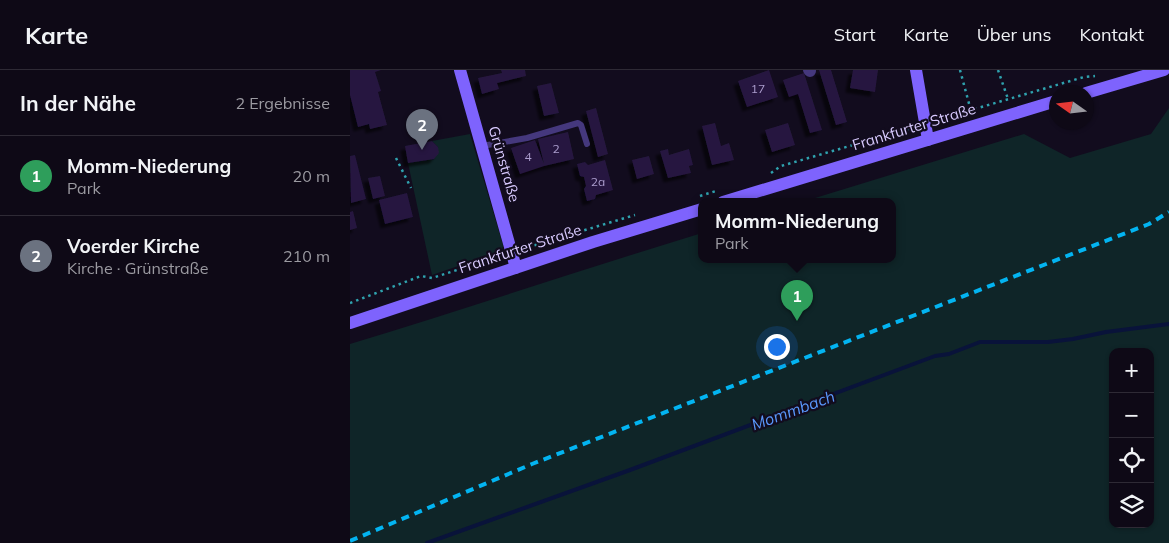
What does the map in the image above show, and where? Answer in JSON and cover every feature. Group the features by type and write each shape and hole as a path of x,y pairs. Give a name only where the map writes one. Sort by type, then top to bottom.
{"main road":[{"name":"Grünstraße","path":"460,70 516,268"},
{"path":"916,70 928,140"},
{"path":"1094,91 1164,70"},
{"name":"Frankfurter Straße","path":"736,198 1049,104"},
{"name":"Frankfurter Straße","path":"350,323 516,268 698,204"}],"lane":[{"path":"482,146 527,138 578,124 581,126 587,144"}],"path":[{"path":"960,70 971,110"},
{"path":"998,70 1008,99"},
{"path":"764,176 773,173 781,166 1084,77 1098,76"},
{"path":"396,158 410,188"},
{"path":"707,198 716,191"},
{"path":"350,303 421,276 432,278 642,213"}],"green space":[{"path":"1169,108 1169,543 350,543 350,344 698,234 698,263 896,263 896,198 815,198 1024,134 1070,158 1151,134"},
{"path":"470,134 503,245 502,251 432,275 408,163 434,159 438,147 432,141"}],"building":[{"path":"350,70 381,70 375,72 381,91 378,92 387,125 370,129 369,124 358,127 350,95"},
{"path":"501,70 525,70 526,76 497,83 499,89 482,94 478,78 502,73"},
{"path":"769,70 778,97 747,107 738,81"},
{"path":"819,70 831,70 847,122 836,125"},
{"path":"853,70 878,70 875,92 850,88"},
{"path":"804,73 822,130 810,133 798,94 789,97 783,80"},
{"path":"551,83 559,113 544,116 537,86"},
{"path":"596,108 608,154 598,157 586,111"},
{"path":"715,123 721,146 729,143 734,160 712,165 702,126"},
{"path":"788,123 795,145 772,152 765,130"},
{"path":"568,132 574,159 520,174 511,148 535,140 544,164 538,139"},
{"path":"432,141 438,147 439,153 434,159 408,163 405,146"},
{"path":"668,149 669,155 689,149 693,165 689,166 691,173 668,178 660,151"},
{"path":"355,155 366,199 351,203 350,156"},
{"path":"649,156 654,174 637,179 632,160"},
{"path":"605,160 613,190 596,195 595,199 587,201 584,177 580,176 577,164 585,162 588,165"},
{"path":"380,176 385,196 373,199 368,178"},
{"path":"407,193 413,217 385,224 379,200"},
{"path":"353,211 357,228 350,230 350,212"}],"waterway":[{"name":"Mommbach","path":"427,543 630,470 935,356 949,354 980,342 1048,342 1169,324"}],"railway":[{"path":"350,541 532,464 1149,224 1169,212"}],"place":[{"name":"Voerder Kirche","path":"422,150"},
{"name":"Momm-Niederung","path":"797,321"}]}
